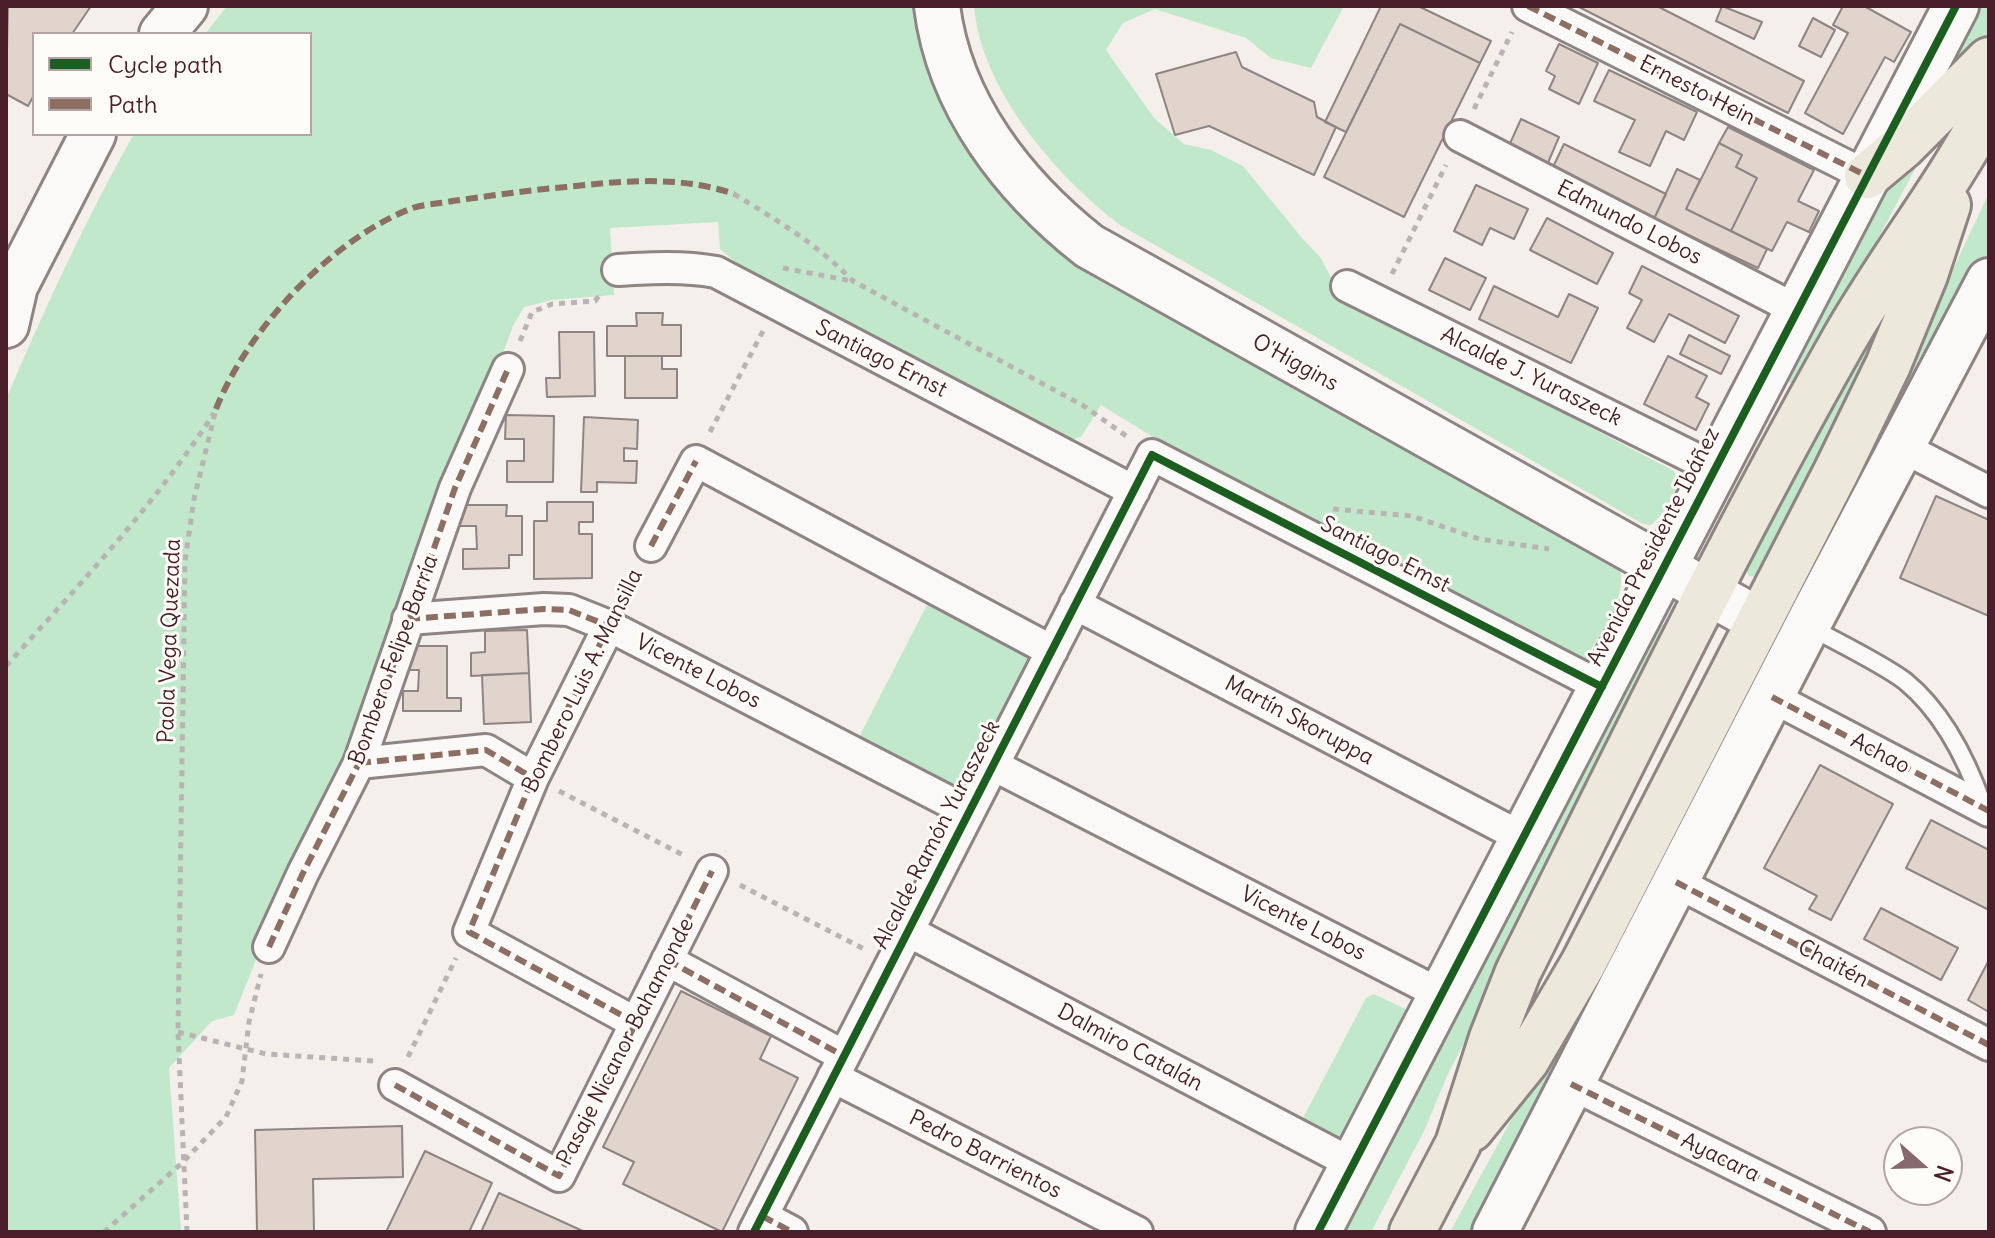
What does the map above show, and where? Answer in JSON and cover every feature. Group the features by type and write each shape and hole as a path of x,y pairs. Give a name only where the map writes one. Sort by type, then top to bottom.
{"main road":[{"path":"1867,176 1903,146 1989,60"},
{"path":"1412,1232 1458,1144 1492,1038 1518,972 1709,594 1842,343 1967,150 1989,108"},
{"path":"1458,1144 1526,1061 1583,964 1836,472 1903,330 1967,150"}],"street":[{"path":"164,32 185,6"},
{"name":"O'Higgins","path":"937,6 948,63 960,92 985,136 1048,209 1089,246 1758,620"},
{"name":"Ernesto Hein","path":"1528,6 1867,176"},
{"name":"Avenida Presidente Ibáñez","path":"1318,1232 1956,6"},
{"path":"8,296 92,136"},
{"name":"Edmundo Lobos","path":"1460,136 1797,310"},
{"name":"Santiago Ernst","path":"618,270 656,267 716,272 1134,491"},
{"path":"1495,1232 1989,281"},
{"name":"Alcalde J. Yuraszeck","path":"1347,286 1714,468"},
{"name":"Bombero Felipe Barría","path":"269,947 359,763 455,488 508,369"},
{"path":"1902,447 1989,492"},
{"name":"Alcalde Ramón Yuraszeck","path":"758,1224 1152,455"},
{"name":"Santiago Emst","path":"1152,455 1602,687"},
{"path":"696,461 1052,651"},
{"name":"Bombero Luis A. Mansilla","path":"651,546 696,461"},
{"name":"Martín Skoruppa","path":"1075,604 1523,838"},
{"name":"Vicente Lobos","path":"408,619 569,610 609,626 969,812"},
{"name":"Bombero Luis A. Mansilla","path":"469,932 533,778 609,626"},
{"name":"Achao","path":"1772,697 1986,809"},
{"path":"359,763 486,750 533,778"},
{"name":"Vicente Lobos","path":"993,765 1442,995"},
{"name":"Pasaje Nicanor Bahamonde","path":"396,1070 559,1176 712,871"},
{"name":"Chaitén","path":"1676,882 1989,1045"},
{"name":"Dalmiro Catalán","path":"908,931 1353,1164"},
{"path":"469,932 636,1023"},
{"name":"Pedro Barrientos","path":"667,960 839,1066 1137,1232"},
{"name":"Ayacara","path":"1571,1084 1870,1232"},
{"path":"758,1224 792,1232"}],"lane":[{"path":"1808,626 1904,681 1926,702 1961,752 1986,809"}],"path":[{"path":"734,194 800,235 853,281 1084,406 1152,455"},
{"path":"508,369 532,312 552,304 595,301 618,270"},
{"path":"696,461 776,305"},
{"path":"1330,508 1345,512 1412,516 1479,539 1562,550"},
{"path":"178,1032 266,1054 396,1070 469,932"},
{"path":"104,1232 182,1163 226,1117 242,1081 255,993 269,947"}],"green space":[{"path":"227,6 915,6 921,33 1012,189 1618,563 1620,588 1612,613 1580,664 1171,448 1101,405 1081,437 1068,441 751,275 720,249 718,222 610,228 614,295 552,300 524,307 513,326 370,712 261,947 234,1015 212,1021 169,1068 181,1232 6,1232 6,399 66,265 133,136 312,136 312,32 207,32"},
{"path":"974,6 1344,6 1311,68 1271,58 1246,38 1155,9 1123,23 1106,50 1154,118 1184,144 1211,150 1243,166 1320,257 1334,283 1368,311 1674,471 1674,493 1662,514 1651,525 1643,524 1120,225 1071,182 1026,129 1006,99 980,38"},
{"path":"1974,6 1989,6 1989,37 1977,55 1913,123"},
{"path":"1924,152 1799,387 1780,377 1874,198"},
{"path":"1989,193 1989,255 1480,1232 1450,1232 1515,1113 1598,986 1895,392"},
{"path":"1890,305 1876,353 1758,577 1749,576 1745,569"},
{"path":"931,597 1042,655 966,802 855,745"},
{"path":"1662,624 1668,626 1672,638 1447,1076 1425,1129 1371,1232 1342,1232 1655,627"},
{"path":"1374,994 1413,1013 1351,1146 1303,1128 1302,1120 1366,998"}],"building":[{"path":"8,6 91,6 73,32 32,32 32,99 28,106 6,94"},
{"path":"1381,6 1418,6 1491,41 1480,63 1400,24 1346,132 1325,122"},
{"path":"1577,6 1657,6 1804,81 1788,113"},
{"path":"1722,6 1762,22 1754,39 1716,21"},
{"path":"1843,6 1864,6 1911,32 1894,62 1885,57 1843,134 1805,113 1848,33 1833,25"},
{"path":"1813,18 1835,30 1821,57 1799,46"},
{"path":"1400,24 1480,63 1404,217 1324,177"},
{"path":"1559,44 1598,63 1579,104 1549,89 1555,76 1546,71"},
{"path":"1236,52 1242,67 1314,102 1317,117 1336,127 1314,175 1209,126 1175,135 1156,74"},
{"path":"1609,70 1697,112 1684,140 1666,131 1650,166 1619,152 1635,120 1594,101"},
{"path":"1521,119 1559,137 1547,165 1508,148"},
{"path":"1728,127 1814,170 1798,201 1819,211 1809,232 1787,222 1772,251 1731,231 1757,178 1736,167 1742,155 1719,143"},
{"path":"1719,143 1742,155 1736,167 1757,178 1731,231 1686,209"},
{"path":"1564,144 1666,194 1654,219 1552,169"},
{"path":"1677,169 1700,180 1686,209 1767,249 1758,268 1654,219"},
{"path":"1476,185 1528,209 1514,239 1490,228 1482,245 1454,231"},
{"path":"1547,218 1613,253 1597,284 1530,250"},
{"path":"1445,258 1486,278 1470,310 1429,290"},
{"path":"1642,266 1739,316 1725,343 1669,314 1654,342 1627,328 1642,300 1629,293"},
{"path":"1494,286 1558,317 1569,294 1598,308 1571,363 1479,319"},
{"path":"636,313 663,313 662,325 681,325 681,356 607,356 607,326 637,326"},
{"path":"559,332 594,332 595,396 547,397 546,378 560,378"},
{"path":"1689,335 1730,356 1721,374 1680,354"},
{"path":"625,356 662,356 662,369 677,369 677,398 625,398"},
{"path":"1668,356 1707,376 1696,397 1709,404 1696,430 1644,404"},
{"path":"506,415 554,416 553,482 507,482 507,461 524,461 524,439 505,439"},
{"path":"584,417 638,420 637,449 624,448 624,461 637,461 636,483 597,482 597,492 581,492"},
{"path":"1936,496 1989,520 1989,616 1900,578"},
{"path":"547,502 593,502 593,522 579,522 579,534 592,534 592,578 534,579 534,521 547,521"},
{"path":"460,505 507,505 506,516 522,516 522,555 509,555 509,568 463,569 463,549 477,549 476,526 460,526"},
{"path":"527,630 529,673 471,676 471,653 485,652 485,631"},
{"path":"403,646 447,646 447,698 461,698 461,711 403,711 403,691 418,691 419,670 403,670"},
{"path":"529,673 531,722 484,724 482,675"},
{"path":"1820,765 1893,804 1831,920 1809,909 1817,896 1764,868"},
{"path":"1931,820 1989,850 1989,910 1906,868"},
{"path":"1881,908 1958,948 1941,980 1864,939"},
{"path":"1989,960 1989,1012 1968,1000"},
{"path":"681,991 771,1036 760,1059 798,1078 722,1232 623,1184 634,1162 603,1147"},
{"path":"402,1126 403,1177 313,1179 314,1232 257,1232 255,1130"},
{"path":"425,1151 492,1183 469,1232 386,1232"},
{"path":"499,1193 585,1232 481,1232"}],"marked path":[{"path":"1528,6 1867,176"},
{"path":"216,409 248,349 295,291 351,242 380,223 410,209 523,191 630,182 693,184 734,194"},
{"path":"269,947 359,763 455,488 508,369"},
{"path":"651,546 696,461"},
{"path":"408,619 544,609 569,610 609,626 533,778 469,932 636,1023"},
{"path":"1772,697 1989,811"},
{"path":"359,763 486,750 533,778"},
{"path":"395,1085 559,1176 712,871"},
{"path":"1676,882 1989,1045"},
{"path":"667,960 844,1056"},
{"path":"1571,1084 1870,1232"},
{"path":"762,1216 792,1232"}],"cycle path":[{"path":"1318,1232 1956,6"},
{"path":"754,1232 1152,455 1602,687"}]}
